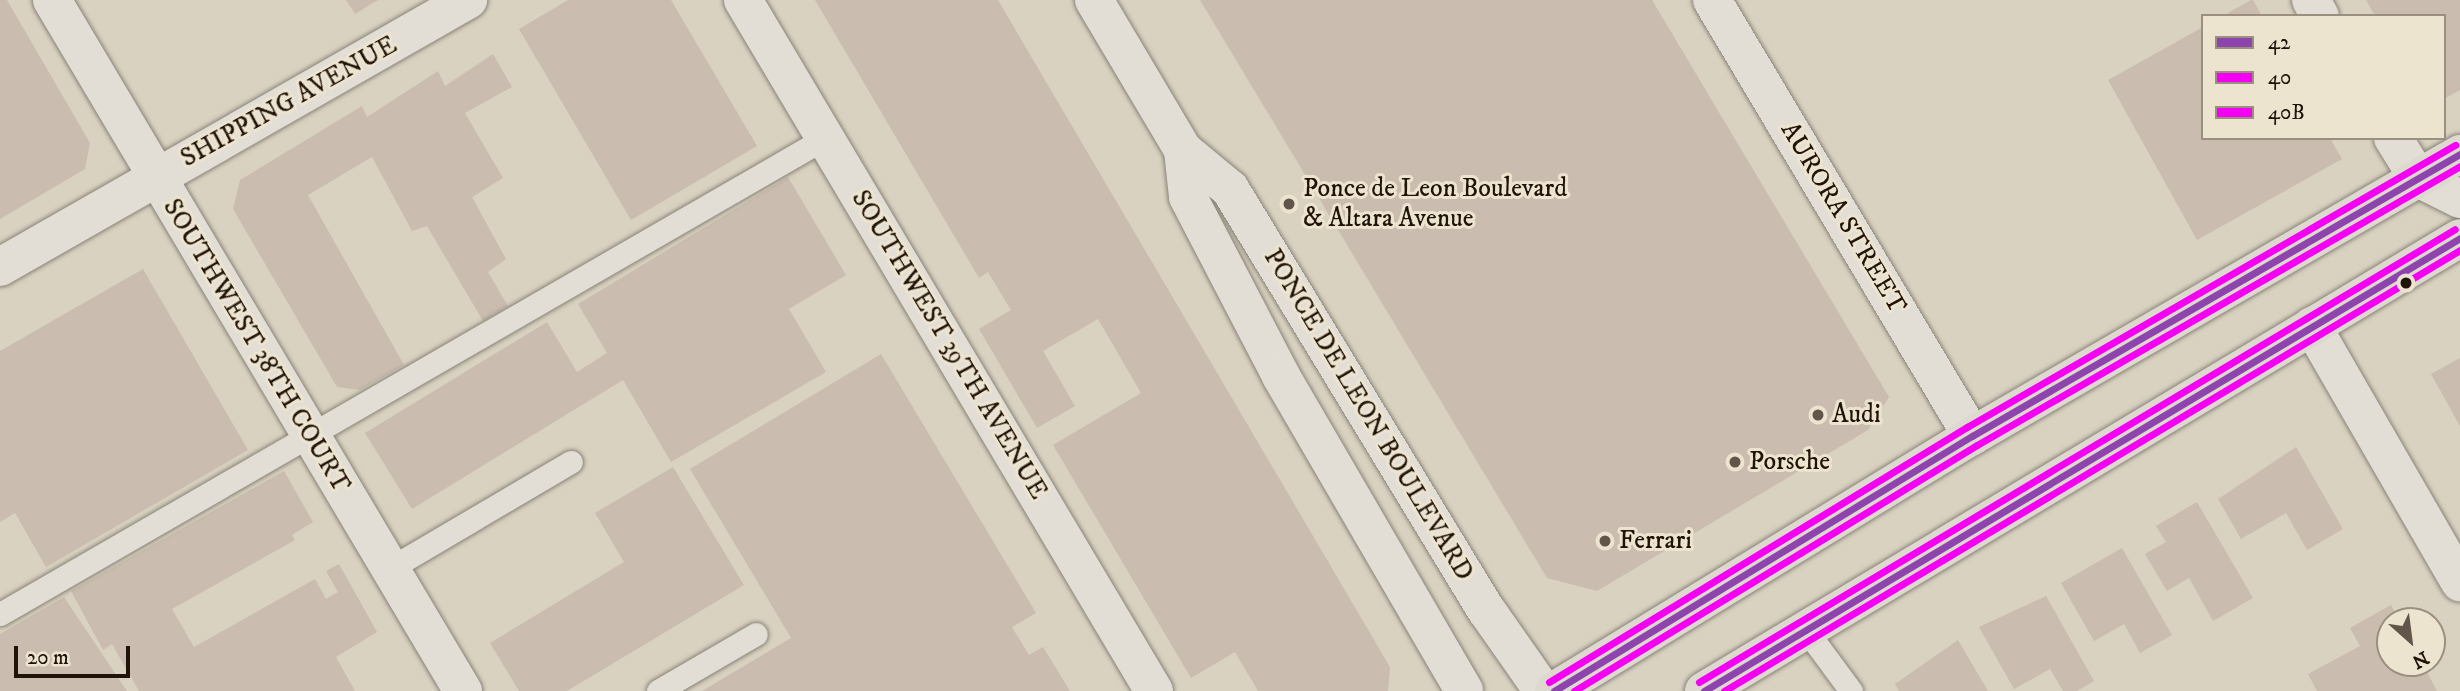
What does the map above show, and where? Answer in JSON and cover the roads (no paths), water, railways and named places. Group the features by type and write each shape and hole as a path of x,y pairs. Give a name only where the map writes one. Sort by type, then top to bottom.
{"main road":[{"path":"1554,691 1972,436 2460,154"},
{"path":"1704,691 2460,238"}],"street":[{"name":"SOUTHWEST 38TH COURT","path":"52,0 155,178 463,691"},
{"name":"SHIPPING AVENUE","path":"0,267 468,0"},
{"name":"SOUTHWEST 39TH AVENUE","path":"743,0 1154,691"},
{"name":"PONCE DE LEON BOULEVARD","path":"1094,0 1183,149 1230,188 1487,611 1543,691"},
{"name":"AURORA STREET","path":"1712,0 1972,436"},
{"path":"2394,140 2418,178 2460,199"},
{"name":"PONCE DE LEON BOULEVARD","path":"1183,149 1188,197 1281,376 1464,691"},
{"path":"2312,326 2460,582"}],"lane":[{"path":"0,614 308,433 825,138"},
{"path":"389,569 571,462"},
{"path":"1806,630 1851,691"},
{"path":"657,691 756,634"}],"place":[{"name":"Ponce de Leon Boulevard & Altara Avenue","path":"1289,204"},
{"name":"Audi","path":"1818,415"},
{"name":"Porsche","path":"1735,462"},
{"name":"Ferrari","path":"1605,541"}]}
